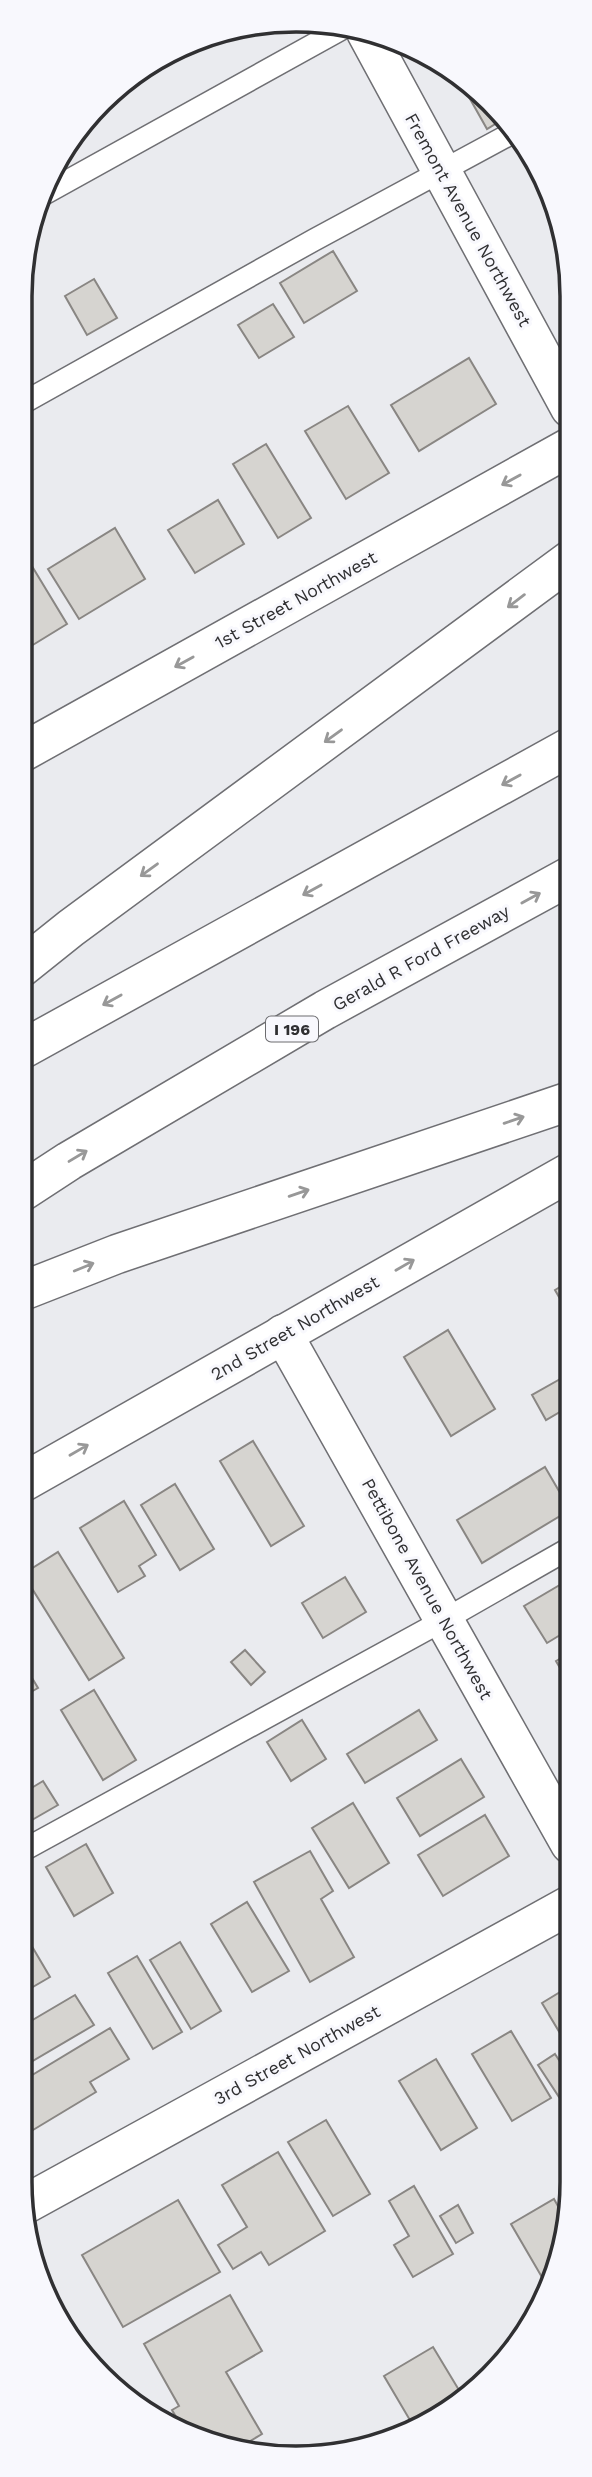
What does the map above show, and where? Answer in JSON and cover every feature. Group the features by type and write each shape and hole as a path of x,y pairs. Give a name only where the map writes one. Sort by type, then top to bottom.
{"main road":[{"name":"Fremont Avenue Northwest","path":"372,43 560,389"},
{"name":"1st Street Northwest","path":"32,747 560,453"},
{"path":"32,959 560,567"},
{"path":"32,1044 560,753"},
{"name":"Gerald R Ford Freeway","path":"32,1185 325,1010 560,881"},
{"path":"32,1287 117,1254 560,1104"},
{"name":"2nd Street Northwest","path":"32,1477 560,1178"},
{"name":"Pettibone Avenue Northwest","path":"283,1334 560,1826"},
{"name":"3rd Street Northwest","path":"32,2200 560,1910"}],"lane":[{"path":"55,188 332,34"},
{"path":"32,398 507,136"},
{"path":"32,1845 560,1555"}],"building":[{"path":"469,97 483,109 496,123 487,129"},
{"path":"333,251 357,291 304,323 280,283"},
{"path":"94,279 117,318 87,335 65,296"},
{"path":"273,304 294,337 259,358 238,325"},
{"path":"469,358 496,404 419,451 391,405"},
{"path":"348,406 389,473 346,499 305,431"},
{"path":"266,444 311,518 278,538 233,464"},
{"path":"218,500 244,544 195,573 168,530"},
{"path":"115,528 145,579 79,619 48,569"},
{"path":"32,566 67,624 32,645"},
{"path":"448,1330 495,1409 451,1436 404,1357"},
{"path":"560,1379 560,1412 546,1420 532,1395"},
{"path":"253,1441 304,1526 271,1546 220,1461"},
{"path":"545,1467 560,1493 560,1516 482,1563 457,1520"},
{"path":"175,1484 214,1549 180,1570 141,1505"},
{"path":"124,1501 156,1555 139,1566 145,1576 118,1592 80,1528"},
{"path":"58,1552 124,1658 89,1680 32,1588 32,1568"},
{"path":"345,1577 366,1612 323,1638 302,1603"},
{"path":"560,1585 560,1635 547,1643 524,1606"},
{"path":"245,1650 265,1672 251,1685 231,1662"},
{"path":"32,1678 38,1688 32,1691"},
{"path":"94,1690 136,1760 103,1780 61,1710"},
{"path":"419,1710 437,1740 365,1783 347,1754"},
{"path":"302,1720 326,1759 291,1781 267,1742"},
{"path":"461,1759 484,1797 420,1836 397,1798"},
{"path":"43,1781 58,1805 32,1820 32,1788"},
{"path":"353,1803 389,1863 349,1888 312,1828"},
{"path":"485,1815 509,1856 443,1896 418,1855"},
{"path":"86,1844 113,1893 74,1916 46,1867"},
{"path":"310,1851 333,1891 321,1899 354,1957 310,1982 254,1882"},
{"path":"247,1902 289,1971 252,1992 211,1924"},
{"path":"180,1942 221,2011 191,2029 150,1960"},
{"path":"32,1946 50,1977 32,1987"},
{"path":"137,1956 182,2032 153,2049 108,1973"},
{"path":"560,1992 560,2033 542,2003"},
{"path":"75,1995 94,2025 32,2061 32,2020"},
{"path":"110,2028 129,2059 90,2082 96,2092 33,2130 32,2075"},
{"path":"511,2031 551,2098 512,2121 472,2054"},
{"path":"555,2054 560,2062 559,2097 538,2065"},
{"path":"436,2059 477,2128 441,2150 399,2081"},
{"path":"326,2120 370,2194 333,2216 288,2142"},
{"path":"278,2152 325,2231 269,2265 261,2252 233,2269 218,2245 247,2227 222,2185"},
{"path":"414,2186 453,2254 413,2277 394,2245 409,2236 389,2201"},
{"path":"554,2199 559,2208 558,2216 542,2277 511,2224"},
{"path":"178,2200 220,2272 123,2327 82,2255"},
{"path":"458,2205 473,2233 456,2243 440,2216"},
{"path":"230,2295 262,2351 226,2372 262,2434 250,2441 244,2440 211,2431 176,2416 172,2410 179,2406 144,2344"},
{"path":"433,2347 459,2390 410,2419 384,2376"}]}
